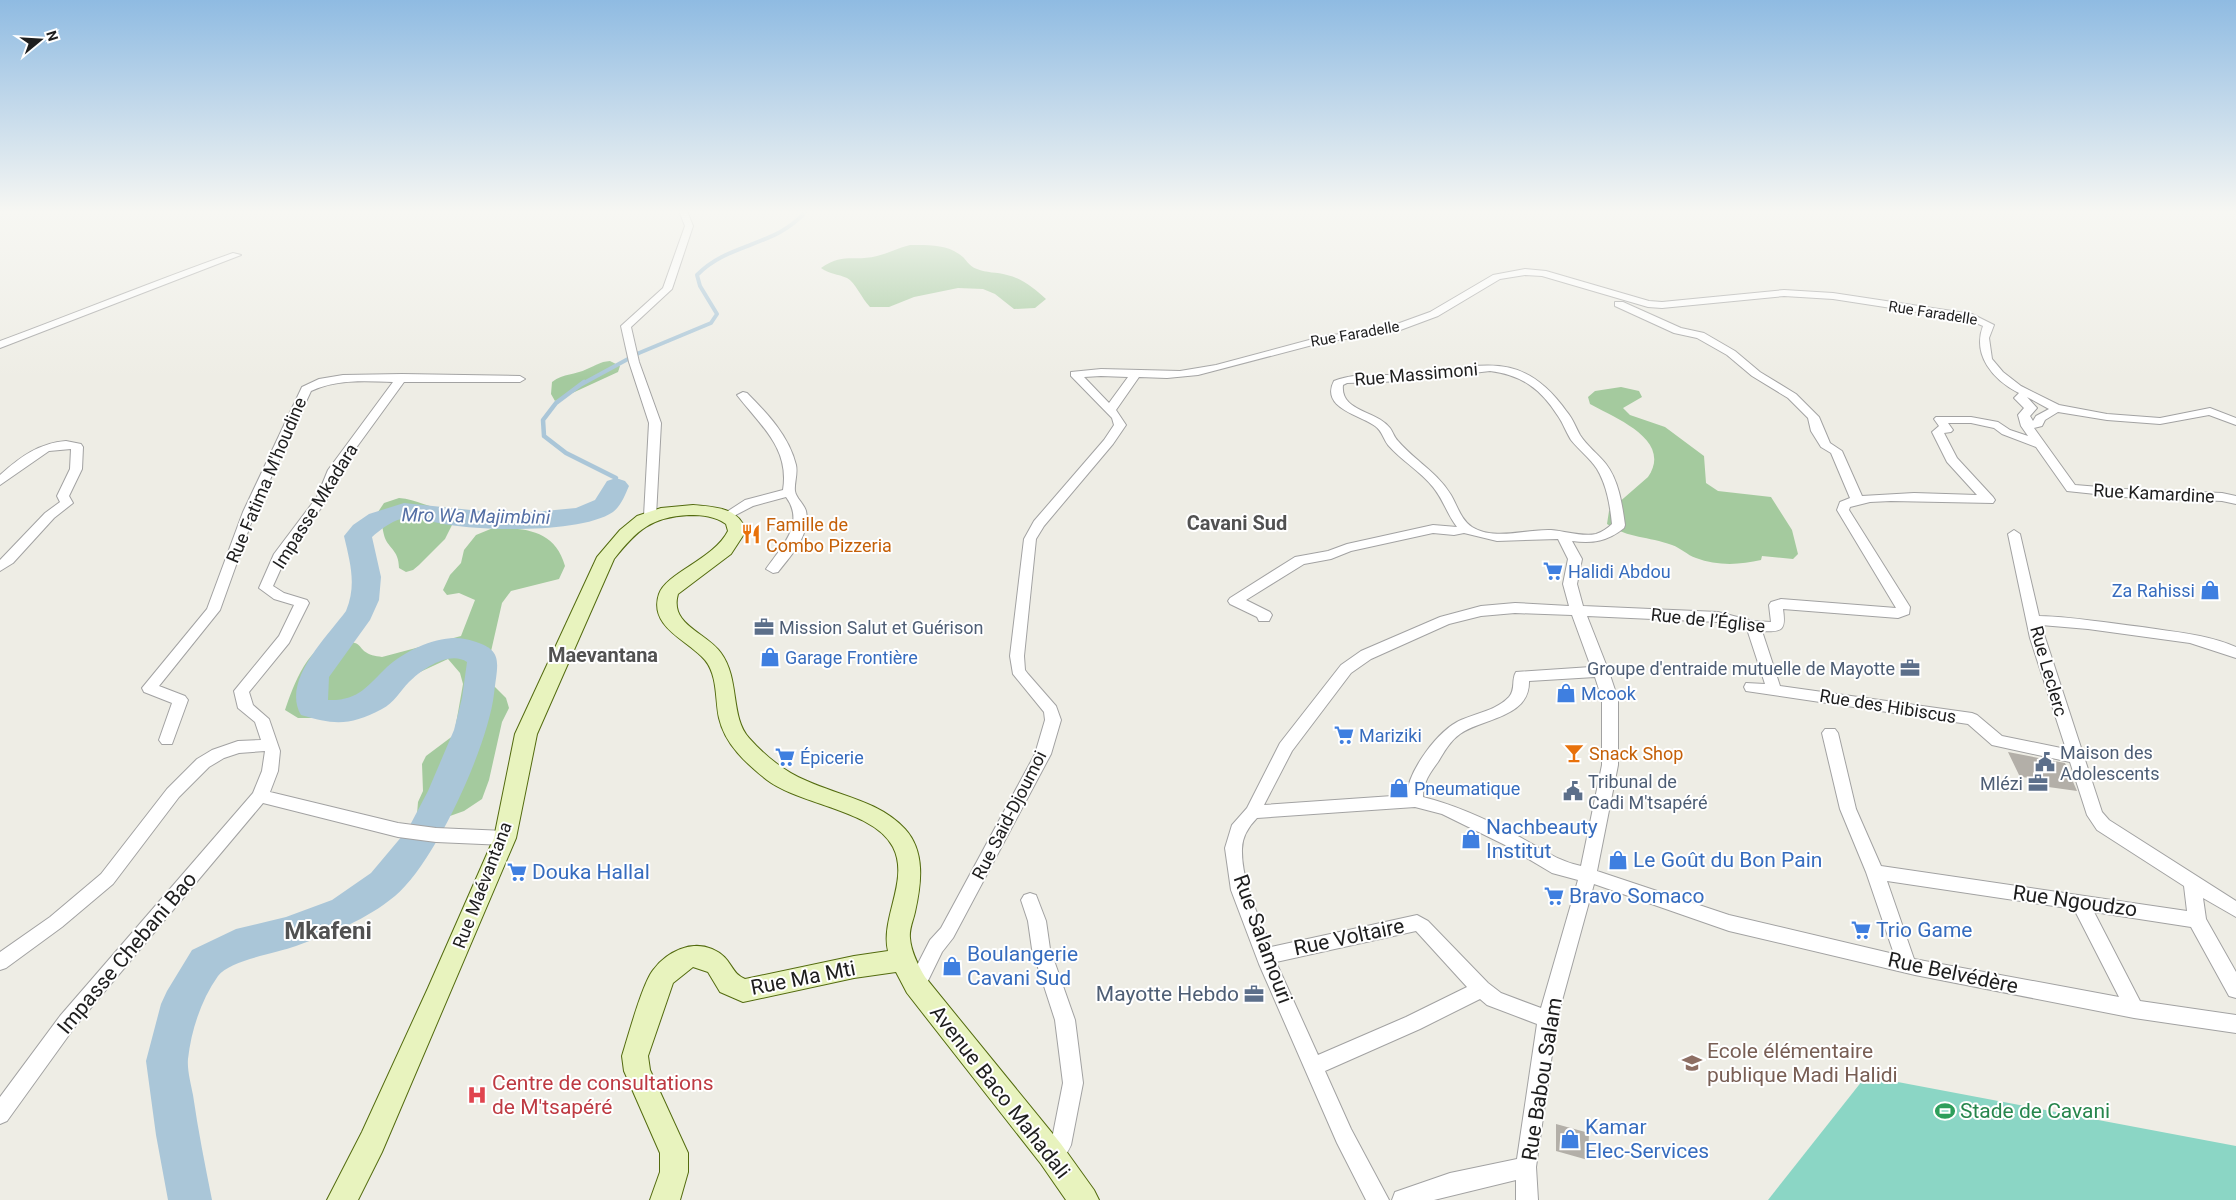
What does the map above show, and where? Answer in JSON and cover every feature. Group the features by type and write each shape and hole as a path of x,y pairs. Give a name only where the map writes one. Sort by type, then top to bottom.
{"street":[{"path":"0,345 120,300 151,285 202,267"},
{"path":"650,516 655,422 632,357 626,326 667,288 674,267"},
{"name":"Rue Faradelle","path":"1206,371 1324,339 1390,330 1435,313 1483,282 1512,272 1543,273 1632,301 1662,305 1784,293 1805,294 1972,317 1989,325 1984,338 1987,359 1999,374 2026,395 2056,408 2107,417 2160,421 2210,412 2236,422"},
{"path":"1603,292 1616,302 1645,317 1678,331 1700,334 1725,350 1756,374 1800,402 1813,417 1817,432 1825,444 1836,451 1857,500 1939,497 1989,500 1969,481 1951,459 1938,432 1940,429 1947,430 1940,419 1971,420 1998,424 2006,432 2041,445"},
{"name":"Rue Massimoni","path":"1490,368 1513,371 1531,380 1543,390 1563,414 1576,438 1602,467 1615,496 1619,525 1610,533 1584,539 1564,537 1548,534 1493,537 1466,529 1442,490 1411,458 1390,440 1378,421 1353,410 1339,401 1338,383 1346,380 1406,378 1490,368"},
{"name":"Rue Said-Djoumoi","path":"916,984 936,946 947,933 1043,754 1053,720 1051,710 1018,670 1017,656 1030,539 1039,524 1120,425 1117,417 1074,374 1094,372 1136,374 1206,371"},
{"path":"1110,410 1136,374"},
{"name":"Rue Fatima M'houdine","path":"167,740 180,700 149,688 213,610 249,512 301,396 312,385 330,380 402,377 520,379"},
{"name":"Impasse Mkadara","path":"271,745 261,718 246,708 241,691 272,657 293,627 302,603 279,596 266,588 281,554 323,497 334,470 402,377"},
{"path":"743,395 767,419 778,436 788,462 792,483 789,492"},
{"path":"2026,395 2021,395 2020,398 2031,408 2024,414 2027,426 2041,445"},
{"path":"2027,426 2038,424 2040,418 2047,416 2056,408"},
{"path":"0,480 37,452 70,444 77,447 79,460 76,472 63,496 67,503 56,508 25,544 0,567"},
{"name":"Rue Kamardine","path":"2041,445 2071,488 2124,493 2222,497 2236,500"},
{"path":"789,492 749,503 728,515 736,524 737,534 729,546 669,591 664,602 666,614 714,656 724,677 727,712 737,738 785,781 865,813 898,836 906,852 908,876 898,937 903,960 916,984"},
{"path":"774,569 793,546 799,530 797,501 789,492"},
{"name":"Rue de l’Église","path":"1578,610 1718,617 1753,626 1777,626 1776,605 1781,604 1898,613 1904,611 1843,510 1844,504 1857,500"},
{"name":"Rue Maévantana","path":"342,1200 372,1142 505,838 526,734 555,666 606,557 624,533 650,516 676,511 703,510 728,515"},
{"path":"1264,618 1265,615 1235,601 1300,560 1331,555 1347,548 1433,529 1454,531 1466,529"},
{"name":"Rue Leclerc","path":"2014,534 2037,638 2074,757 2089,794 2095,815 2103,825 2236,910"},
{"path":"1564,537 1575,559 1570,584 1578,610"},
{"name":"Rue Salamouri","path":"1378,1200 1344,1136 1266,956 1240,890 1233,848 1240,825 1253,812 1264,787 1286,748 1346,669 1366,654 1445,620 1481,611 1514,608 1578,610"},
{"name":"Rue Babou Salam","path":"1527,1200 1526,1167 1548,1020 1588,875 1610,766 1610,699 1602,672 1578,610"},
{"path":"2034,620 2071,622 2216,643 2236,652"},
{"path":"1753,626 1774,689"},
{"path":"1415,800 1413,788 1447,736 1458,728 1506,707 1518,699 1523,686 1521,676 1602,672"},
{"name":"Rue des Hibiscus","path":"1751,687 1972,719 1997,741 2074,757"},
{"path":"1830,733 1848,809 1875,872 1907,964"},
{"path":"0,962 56,922 107,878 173,793 203,763 218,754 238,747 271,745"},
{"name":"Impasse Chebani Bao","path":"0,1114 67,1022 260,796 274,753 271,745"},
{"path":"260,796 398,830 436,835 505,838"},
{"name":"Rue Belvédère","path":"1253,812 1415,800 1446,809 1511,840 1558,868 1588,875 1729,923 1907,964 2134,1009 2236,1024"},
{"name":"Rue Ngoudzo","path":"1875,872 2196,920"},
{"path":"2192,882 2196,920 2236,990"},
{"path":"1030,900 1037,921 1041,949 1065,1020 1072,1083 1061,1145 1051,1154"},
{"path":"2079,901 2134,1009"},
{"name":"Rue Voltaire","path":"1266,956 1417,923 1422,926 1481,989 1494,999 1548,1020"},
{"name":"Rue Ma Mti","path":"665,1200 674,1172 674,1153 637,1071 635,1056 662,978 679,961 692,956 704,957 717,964 729,984 743,991 760,989 854,967 903,960"},
{"name":"Avenue Baco Mahadali","path":"916,984 1051,1154 1084,1200"},
{"path":"1314,1066 1413,1023 1481,989"},
{"path":"1403,1200 1450,1184 1526,1167"}],"green space":[{"path":"973,267 1013,276 1023,281 1046,299 1035,308 1014,309 995,294 983,289 958,288 914,297 889,307 870,307 850,280 821,268"},
{"path":"610,361 620,366 618,372 555,401 551,394 552,382 561,377"},
{"path":"1621,387 1639,391 1642,397 1623,408 1630,415 1665,427 1704,456 1706,483 1718,491 1771,497 1792,530 1798,554 1793,559 1762,556 1761,560 1745,563 1728,564 1704,561 1672,545 1631,535 1607,524 1609,511 1648,477 1654,463 1653,451 1647,441 1637,431 1590,404 1588,397 1595,391"},
{"path":"399,498 447,509 454,521 445,539 419,565 413,570 406,572 399,568 397,557 384,535 378,512 384,503"},
{"path":"493,528 528,531 547,538 560,554 565,566 559,579 511,591 502,603 487,669 488,680 506,698 509,708 502,722 489,780 482,799 464,811 450,816 430,819 417,814 418,802 423,791 422,764 426,756 454,735 463,684 460,673 448,659 321,718 298,718 285,710 300,672 317,650 328,643 340,640 355,643 364,651 382,657 461,636 475,600 459,593 447,595 443,590 450,575 461,563 464,550 476,535"}],"shaded area":[{"name":"Stade de Cavani","path":"1866,1076 2236,1146 2236,1200 1768,1200"}],"building":[{"path":"2008,752 2065,763 2077,791 2034,785 2031,778 2020,777"},
{"path":"1556,1124 1589,1133 1588,1160 1556,1151"}],"waterway":[{"name":"Mro Wa Majimbini","path":"582,384 639,353 711,323 717,314 700,286 697,275 706,267"},
{"name":"Mro Wa Majimbini","path":"584,382 556,403 543,420 544,436 566,453 616,478"},
{"name":"Mro Wa Majimbini","path":"190,1200 177,1135 167,1061 181,1004 206,962 249,941 287,933 345,911 384,884 421,839 445,791 470,730 478,698 483,658 463,649 441,650 420,659 398,674 382,693 370,702 335,712 312,707 314,676 360,613 365,600 367,577 358,536 378,519 404,511 490,520 556,519 576,516 592,512 604,506 610,499 616,486"}],"place":[{"name":"Famille de Combo Pizzeria","path":"751,534"},
{"name":"Halidi Abdou","path":"1553,571"},
{"name":"Za Rahissi","path":"2210,590"},
{"name":"Mission Salut et Guérison","path":"764,627"},
{"name":"Garage Frontière","path":"770,657"},
{"name":"Groupe d'entraide mutuelle de Mayotte","path":"1910,668"},
{"name":"Mcook","path":"1566,693"},
{"name":"Mariziki","path":"1344,735"},
{"name":"Snack Shop","path":"1574,753"},
{"name":"Épicerie","path":"785,757"},
{"name":"Maison des Adolescents","path":"2045,762"},
{"name":"Mlézi","path":"2038,783"},
{"name":"Pneumatique","path":"1399,788"},
{"name":"Tribunal de Cadi M'tsapéré","path":"1573,791"},
{"name":"Nachbeauty Institut","path":"1471,839"},
{"name":"Le Goût du Bon Pain","path":"1618,860"},
{"name":"Douka Hallal","path":"517,872"},
{"name":"Bravo Somaco","path":"1554,896"},
{"name":"Trio Game","path":"1861,930"},
{"name":"Boulangerie Cavani Sud","path":"952,966"},
{"name":"Mayotte Hebdo","path":"1254,994"},
{"name":"Ecole élémentaire publique Madi Halidi","path":"1692,1063"},
{"name":"Centre de consultations de M'tsapéré","path":"477,1095"},
{"name":"Stade de Cavani","path":"1945,1111"},
{"name":"Kamar Elec-Services","path":"1570,1139"}],"district":[{"name":"Cavani Sud","path":"1237,523"},
{"name":"Maevantana","path":"603,655"},
{"name":"Mkafeni","path":"328,931"}]}
